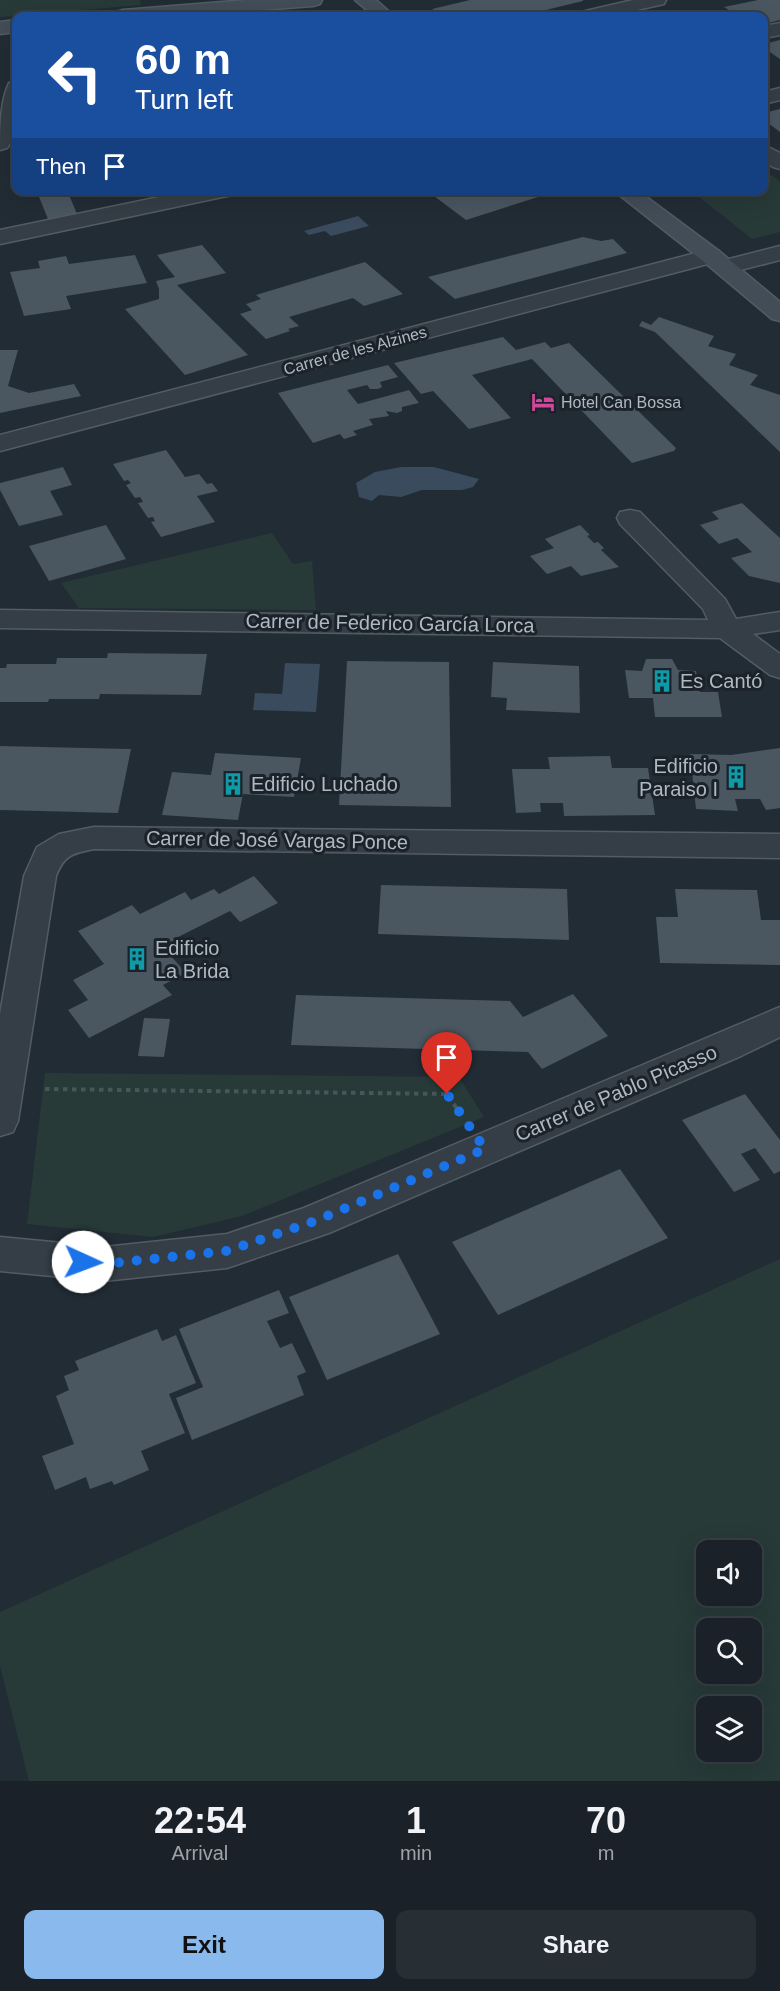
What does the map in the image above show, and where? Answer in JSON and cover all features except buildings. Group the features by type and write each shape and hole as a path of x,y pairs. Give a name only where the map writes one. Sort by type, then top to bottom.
{"street":[{"path":"170,12 313,0"},
{"path":"364,0 380,12"},
{"path":"605,12 657,0"},
{"path":"5,138 12,106"},
{"path":"0,237 202,195"},
{"path":"630,195 718,261 780,314"},
{"name":"Carrer de les Alzines","path":"0,443 718,261 780,253"},
{"path":"630,518 715,605 727,629 780,668"},
{"name":"Carrer de Federico García Lorca","path":"0,619 727,629 780,621"},
{"name":"Carrer de José Vargas Ponce","path":"0,1121 40,876 48,855 70,842 94,838 780,846"},
{"name":"Carrer de Pablo Picasso","path":"0,1254 104,1264 227,1251 315,1221 728,1046 780,1021"}],"path":[{"path":"5,1088 447,1094 485,1149"}],"green space":[{"path":"0,0 140,0 141,5 59,12 12,12 12,16 0,17"},
{"path":"772,175 780,182 780,232 752,239 699,197 768,195 768,176"},
{"path":"272,533 293,564 312,561 316,610 79,608 61,583"},
{"path":"45,1073 459,1077 484,1117 242,1216 153,1237 27,1224"},
{"path":"780,1259 780,1781 29,1781 0,1666 0,1612"}],"water":[{"path":"358,216 369,226 331,236 325,231 309,235 304,231"},
{"path":"401,467 434,467 479,479 473,487 462,490 422,490 401,497 379,495 372,501 359,497 356,483 375,472"},
{"path":"285,663 320,664 316,712 253,710 255,693 282,694"}],"place":[{"name":"Hotel Can Bossa","path":"543,402"},
{"name":"Es Cantó","path":"662,681"},
{"name":"Edificio Paraiso I","path":"736,777"},
{"name":"Edificio Luchado","path":"233,784"},
{"name":"Edificio La Brida","path":"137,959"}],"route":[{"path":"83,1262 104,1264 227,1251 315,1221 485,1149 447,1094"}]}
